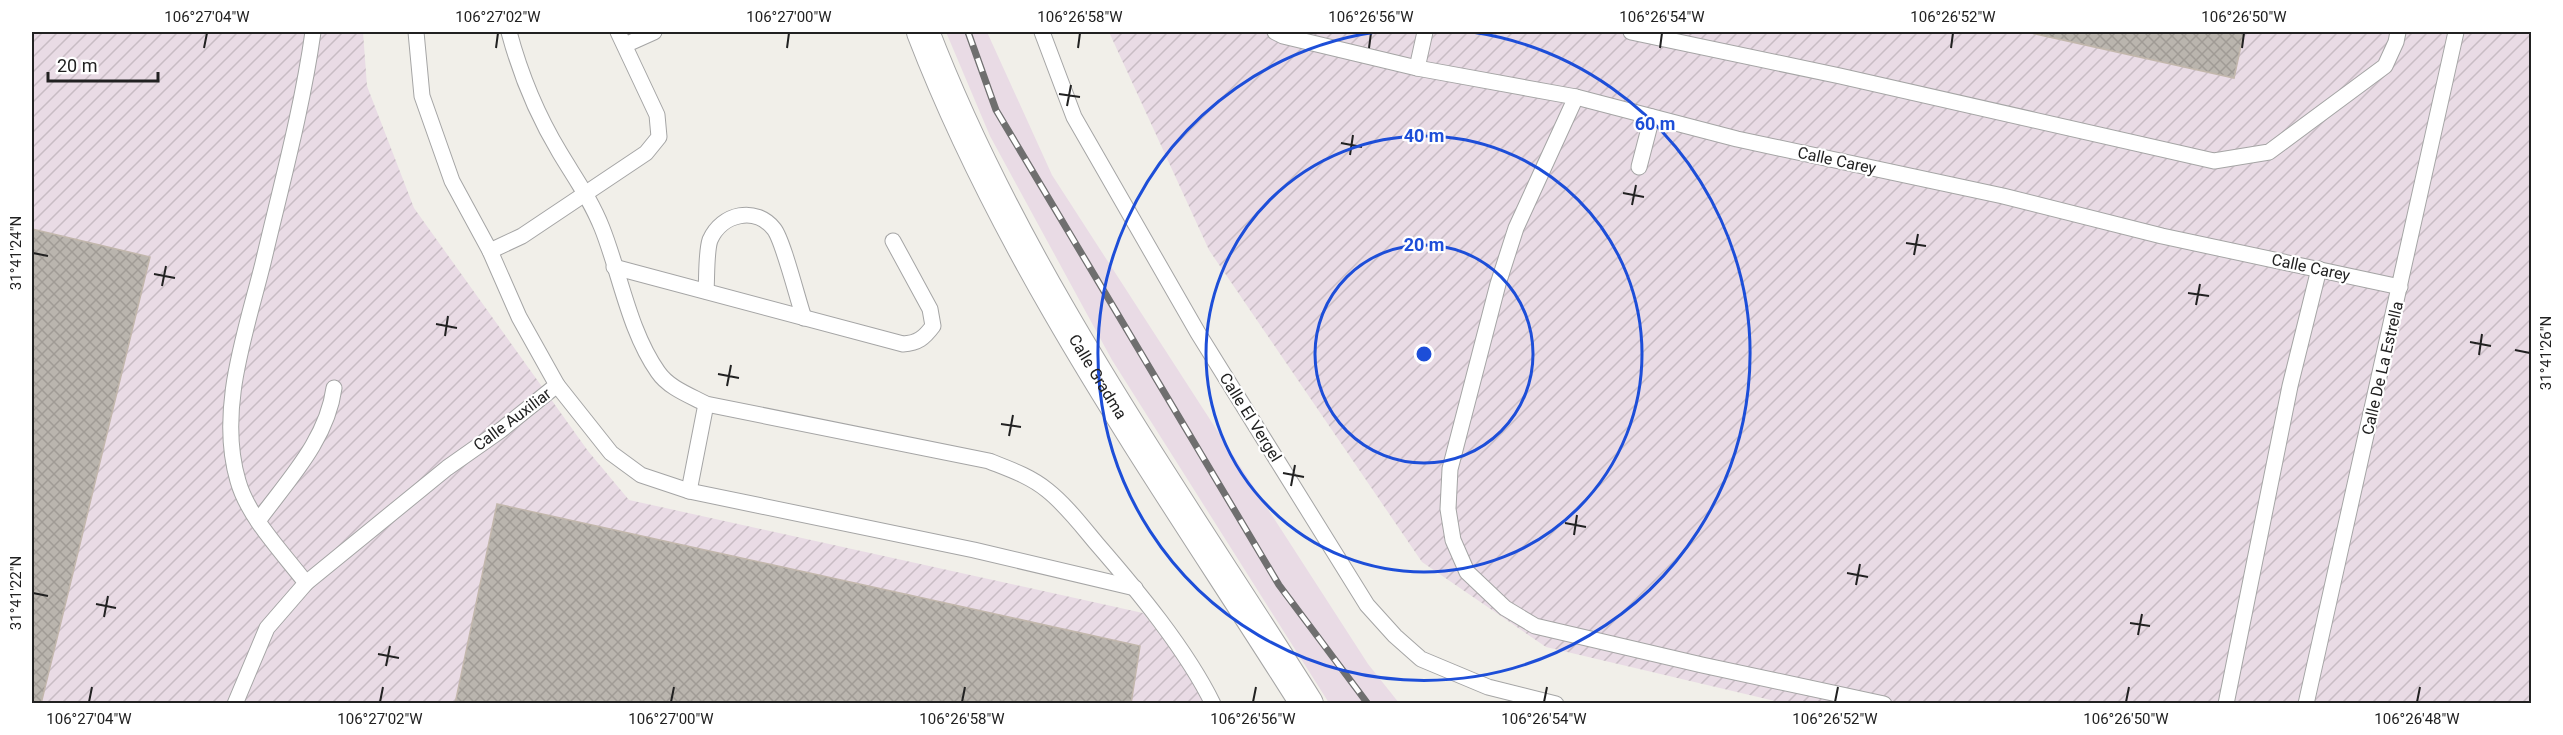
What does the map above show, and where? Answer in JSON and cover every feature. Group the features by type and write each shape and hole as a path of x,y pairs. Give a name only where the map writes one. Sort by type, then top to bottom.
{"street":[{"name":"Calle Gradma","path":"923,32 975,153 1019,238 1097,378 1307,704"}],"lane":[{"path":"306,583 258,521 238,483 231,448 232,390 304,92 313,32"},
{"name":"Calle Auxiliar","path":"235,704 267,628 306,583 447,468 501,430 557,385 519,317 490,251 452,181 422,96 416,32"},
{"path":"509,32 519,71 558,151 586,194 603,229 619,286 648,356 658,373 674,388 706,404 989,461 1024,474 1047,489 1067,509 1136,588 1204,685 1214,704"},
{"path":"490,251 522,236 586,194 646,153 659,137 657,116 621,38 654,32"},
{"name":"Calle El Vergel","path":"1042,32 1080,127 1198,333 1367,605 1395,636 1421,659 1488,687 1556,704"},
{"path":"1417,68 1425,32"},
{"path":"1631,32 1840,76 2214,161 2269,152 2385,66 2398,32"},
{"name":"Calle De La Estrella","path":"2306,704 2456,32"},
{"name":"Calle Carey","path":"1280,33 1417,68 1576,97 1737,139 2003,196 2162,236 2400,287"},
{"path":"1576,97 1516,228 1498,284 1450,469 1448,509 1453,540 1467,572 1505,608 1535,626 1884,704"},
{"path":"1639,167 1652,117"},
{"path":"706,291 710,241 715,234 732,217 745,214 760,217 775,230 804,318"},
{"path":"614,267 903,344 916,343 926,336 933,326 930,309 893,241"},
{"path":"2226,704 2290,386 2319,269"},
{"path":"557,385 611,453 641,475 689,491 974,550 1136,588"},
{"path":"258,521 312,447 327,421 334,388"},
{"path":"689,491 706,404"}],"shaded area":[{"path":"32,32 363,32 367,86 414,208 588,451 629,500 1143,613 1214,703 32,703"},
{"path":"946,32 987,32 1052,175 1368,664 1399,703 1329,703 1112,360 990,136"},
{"path":"1109,32 2531,32 2531,703 1813,703 1775,701 1546,647 1422,562 1209,250"}],"building":[{"path":"2027,32 2244,32 2234,78"},
{"path":"32,229 150,257 41,704 32,704"},
{"path":"497,504 1140,646 1131,704 455,704"}],"railway":[{"path":"968,32 996,110 1279,585 1368,704"}]}
